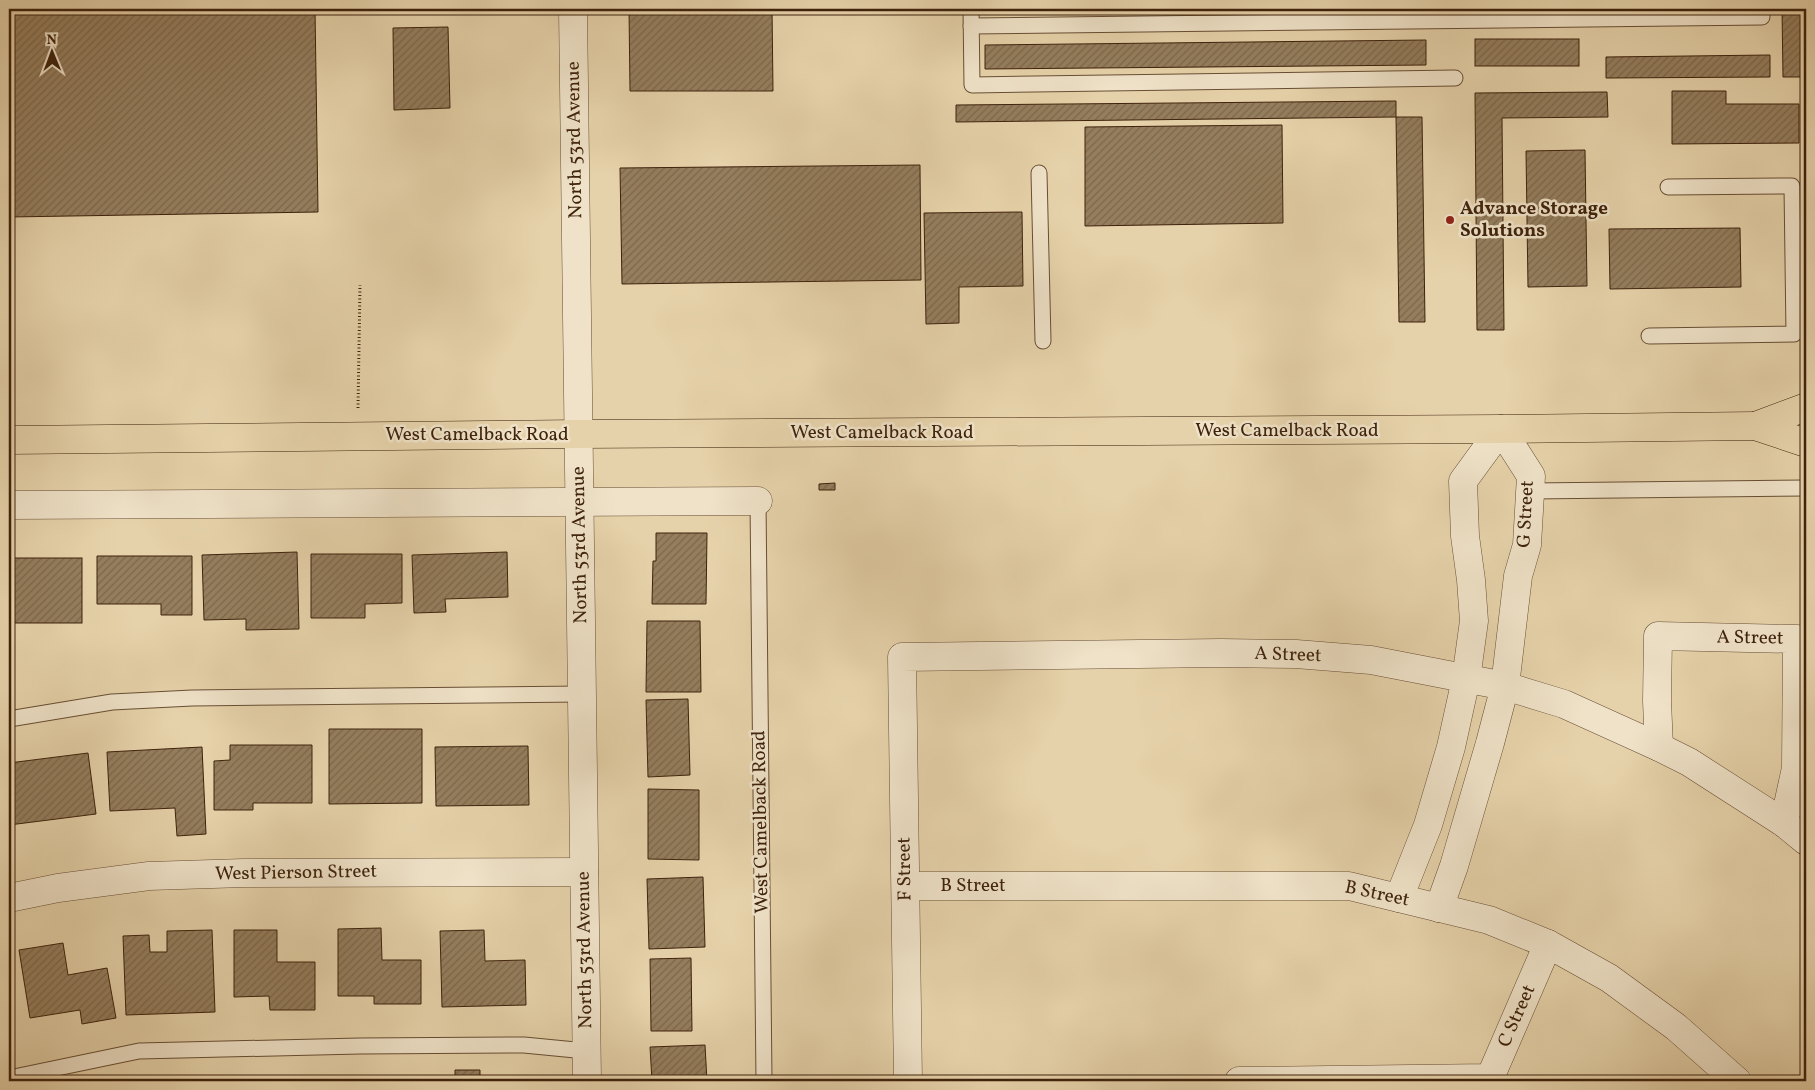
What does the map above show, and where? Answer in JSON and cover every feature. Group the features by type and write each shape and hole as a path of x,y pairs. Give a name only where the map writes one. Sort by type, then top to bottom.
{"main road":[{"name":"West Camelback Road","path":"1755,426 1806,407"},
{"name":"West Camelback Road","path":"9,440 579,434 1501,430 1755,426 1806,443"}],"street":[{"name":"North 53rd Avenue","path":"573,9 587,1081"},
{"name":"G Street","path":"1440,908 1488,752 1505,686 1518,576 1527,546 1532,476 1501,430"},
{"path":"1399,898 1428,825 1452,747 1466,679 1474,621 1472,580 1465,536 1463,481 1501,430"},
{"name":"West Camelback Road","path":"9,505 758,501"},
{"name":"A Street","path":"1660,747 1658,636 1797,638 1796,768 1784,823"},
{"name":"A Street","path":"902,657 1221,653 1296,654 1371,660 1505,686 1564,704 1660,747 1722,781 1784,823 1806,841"},
{"name":"F Street","path":"902,657 908,1081"},
{"name":"West Pierson Street","path":"9,898 58,888 149,876 244,873 584,872"},
{"name":"B Street","path":"906,886 1349,886 1489,920 1548,944 1609,978 1676,1026 1737,1081"},
{"name":"C Street","path":"1238,1081 1490,1078 1548,944"}],"lane":[{"path":"971,9 972,84 1455,78"},
{"path":"971,26 1762,17 1762,9"},
{"path":"1039,172 1043,341"},
{"path":"1649,336 1794,334 1792,186 1668,187"},
{"path":"1531,491 1806,488"},
{"name":"West Camelback Road","path":"758,501 764,1081"},
{"path":"9,719 112,702 183,698 582,694"},
{"path":"9,1078 140,1051 514,1045 586,1051"}],"path":[{"path":"358,436 360,284"}],"building":[{"path":"9,9 315,9 318,212 9,217"},
{"path":"629,9 772,9 773,91 630,91"},
{"path":"1782,9 1803,9 1805,77 1783,77"},
{"path":"448,27 450,108 394,110 393,28"},
{"path":"1475,39 1579,39 1579,66 1475,66"},
{"path":"1426,40 1426,65 985,69 985,45"},
{"path":"1770,55 1770,77 1606,78 1606,57"},
{"path":"1672,91 1726,91 1726,104 1799,104 1799,143 1672,144"},
{"path":"1607,92 1608,117 1502,118 1504,330 1477,330 1475,93"},
{"path":"1396,101 1396,117 956,122 956,105"},
{"path":"1396,117 1422,117 1425,322 1399,322"},
{"path":"1282,125 1283,223 1085,226 1085,127"},
{"path":"1585,150 1587,286 1528,287 1526,151"},
{"path":"920,165 921,280 622,284 620,168"},
{"path":"1022,212 1023,286 959,287 959,323 926,324 924,213"},
{"path":"1740,228 1741,287 1610,289 1609,229"},
{"path":"835,483 835,490 819,490 819,484"},
{"path":"656,533 707,533 706,604 652,604 653,561 656,561"},
{"path":"297,552 299,629 246,630 246,619 204,620 202,555"},
{"path":"507,552 508,597 445,599 446,612 414,613 412,555"},
{"path":"311,554 402,554 402,603 365,604 365,618 311,618"},
{"path":"97,556 192,556 192,615 161,615 161,604 97,604"},
{"path":"9,558 82,558 82,623 9,623"},
{"path":"647,621 700,621 701,692 646,692"},
{"path":"688,699 690,775 648,777 646,700"},
{"path":"329,729 422,729 422,803 329,804"},
{"path":"230,745 312,745 312,803 253,803 253,810 214,810 214,761 230,760"},
{"path":"528,746 529,805 436,806 435,747"},
{"path":"202,747 206,834 177,836 175,808 110,811 107,752"},
{"path":"88,753 96,814 9,825 9,763"},
{"path":"648,789 699,790 699,860 648,859"},
{"path":"703,877 705,947 649,949 647,879"},
{"path":"381,928 382,960 421,960 421,1004 374,1004 374,996 338,996 338,929"},
{"path":"212,930 215,1012 126,1015 123,936 149,935 150,952 167,952 167,931"},
{"path":"234,930 277,930 277,962 315,962 315,1010 270,1010 269,996 234,997"},
{"path":"484,930 485,961 525,960 526,1005 442,1007 440,931"},
{"path":"63,943 68,975 107,968 116,1018 82,1024 80,1010 30,1018 19,950"},
{"path":"691,958 692,1031 651,1031 650,959"},
{"path":"705,1045 707,1081 652,1081 650,1047"},
{"path":"455,1070 480,1070 480,1079 521,1079 521,1081 455,1081"}],"place":[{"name":"Advance Storage Solutions","path":"1450,220"}]}
